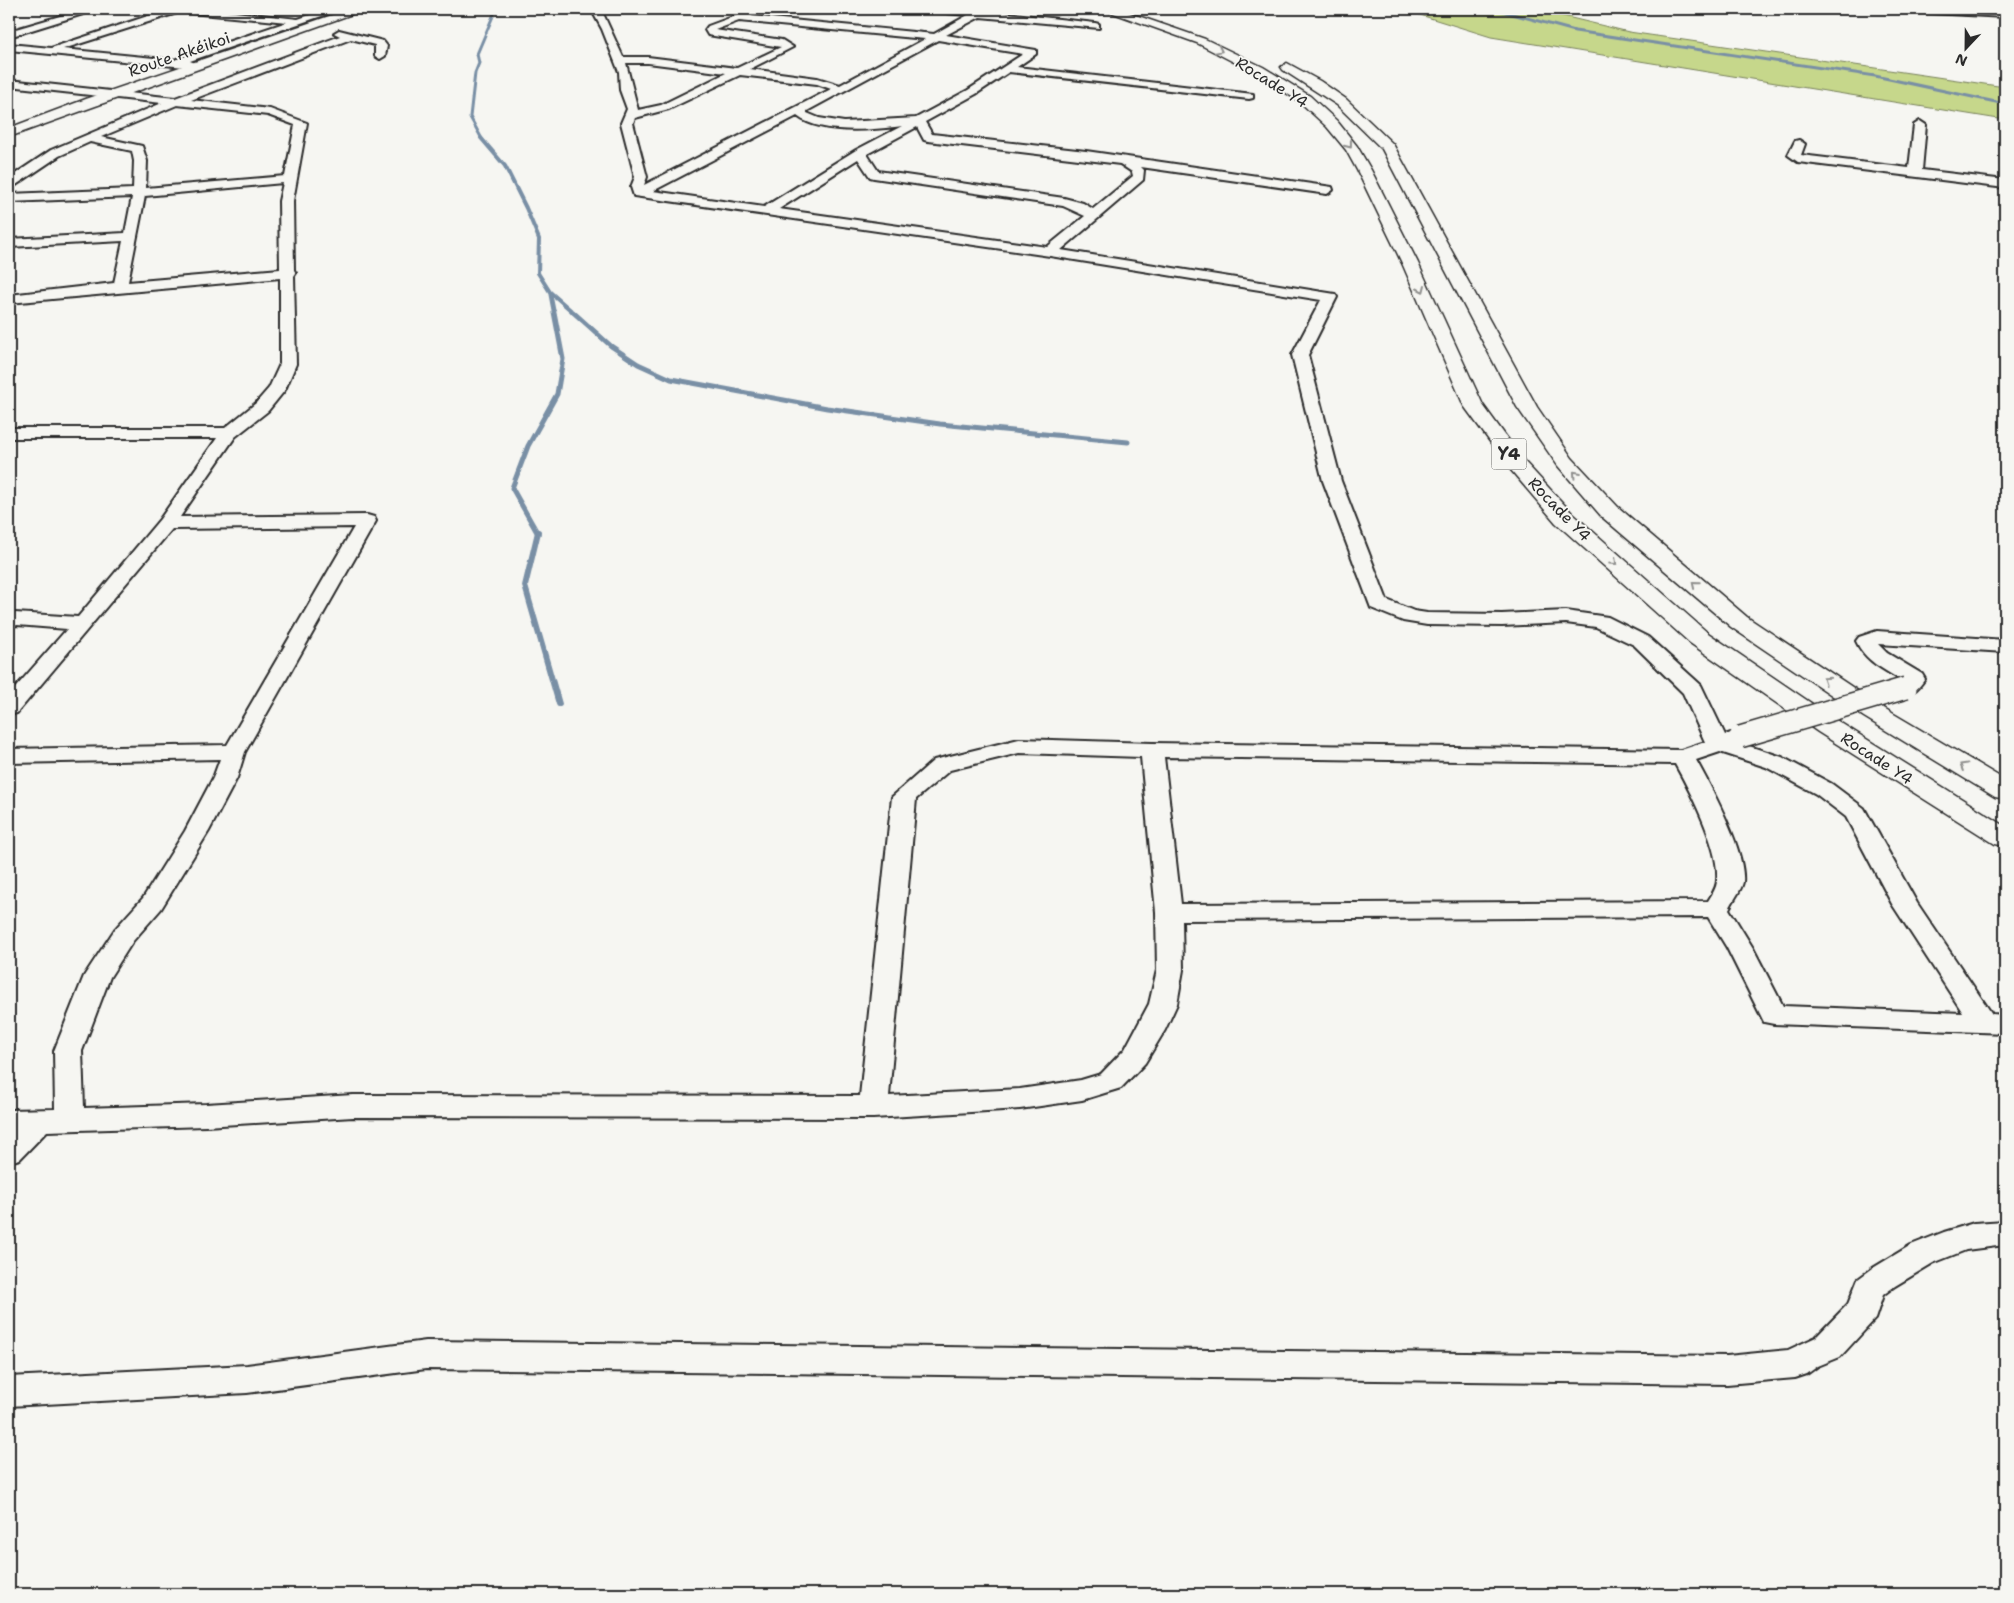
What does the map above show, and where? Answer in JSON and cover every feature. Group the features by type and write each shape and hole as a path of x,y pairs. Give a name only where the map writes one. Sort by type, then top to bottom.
{"main road":[{"name":"Route Akéikoi","path":"9,133 303,25 360,9"},
{"name":"Rocade Y4","path":"1108,9 1201,41 1259,70 1305,99 1337,130 1352,149 1364,170 1410,262 1474,406 1517,465 1564,518 1699,638 1827,726 2005,838"},
{"name":"Rocade Y4","path":"1144,9 1230,38 1281,64 1333,95 1365,120 1388,147 1404,173 1527,407 1565,462 1610,512 1739,622 1873,712 2005,791"},
{"name":"Route Akéikoi","path":"9,123 172,64"}],"street":[{"path":"9,34 94,9"},
{"path":"47,51 180,9 303,25 354,35 379,42 382,46 380,56"},
{"path":"172,64 303,25 337,9"},
{"path":"596,9 619,60 633,108 627,124 641,176 637,187 639,193"},
{"path":"630,116 665,107 788,47 782,43 720,35 712,33 710,30 761,9"},
{"path":"935,9 1095,26"},
{"path":"1911,9 2005,14"},
{"path":"639,193 801,110 980,13"},
{"path":"738,18 937,37 1032,52 972,92 954,100 884,142 860,153 767,211"},
{"path":"9,184 55,152 175,102 354,35"},
{"path":"9,48 195,65"},
{"path":"619,60 648,60 826,83 834,85 838,90"},
{"path":"1007,69 1249,96"},
{"path":"9,83 115,93 175,102 270,112 300,122 286,201 289,272 288,364 277,390 262,407 229,433 167,523 84,624 9,708"},
{"path":"801,110 802,115 816,120 868,127 920,121"},
{"path":"920,121 928,136 1327,190"},
{"path":"1915,173 1920,125"},
{"path":"88,138 138,149 140,155 139,193 120,286"},
{"path":"1798,144 1794,155 1798,158 2005,184"},
{"path":"860,153 874,174 1064,202 1078,206 1094,215"},
{"path":"1050,252 1139,177 1138,170 1125,162"},
{"path":"9,198 139,193 290,179"},
{"path":"639,193 1050,252 1330,297 1300,355 1332,481 1378,604 1410,617 1427,619 1502,620 1566,617 1601,620 1641,640 1693,690 1729,740 1824,789 1856,812 1905,904 1995,1024"},
{"path":"9,243 130,237"},
{"path":"9,299 120,286 289,272"},
{"path":"9,433 229,433"},
{"path":"70,1118 68,1051 97,976 124,935 152,903 197,831 225,778 234,752 367,521 167,523"},
{"path":"9,621 15,619 84,624"},
{"path":"873,1108 904,797 942,765 1019,746 1152,750 1683,756 1729,740 1906,688 1914,679 1868,648 1866,641 1877,637 2005,646"},
{"path":"9,1121 206,1115 353,1106 873,1108 1020,1099 1082,1090 1111,1081 1135,1056 1163,1004 1170,970 1169,912 1152,750"},
{"path":"9,756 234,752"},
{"path":"1683,756 1699,784 1726,853 1731,881 1716,909"},
{"path":"1716,909 1740,948 1774,1015 1995,1024"},
{"path":"1169,912 1716,909"},
{"path":"9,1151 40,1119"},
{"path":"9,1392 247,1379 426,1355 1105,1365 1726,1370 1796,1364 1806,1356 1828,1347 1863,1310 1870,1288 1922,1254 1974,1235 2005,1233"}],"green space":[{"path":"1401,9 1534,9 1629,32 2005,87 2005,120 1491,37"}],"waterway":[{"path":"482,139 470,117 475,73 479,63 477,54 496,9"},
{"path":"1494,9 1575,31 1875,76 2005,104"},
{"path":"481,138 505,166 526,208 539,239 538,273 550,292"},
{"path":"550,292 574,313"},
{"path":"550,292 554,313"},
{"path":"538,533 512,488 528,446 557,394 563,359 554,312"},
{"path":"573,312 611,346 638,364 671,379 827,408 940,424 1128,442"},
{"path":"538,533 525,586 559,704"}]}
